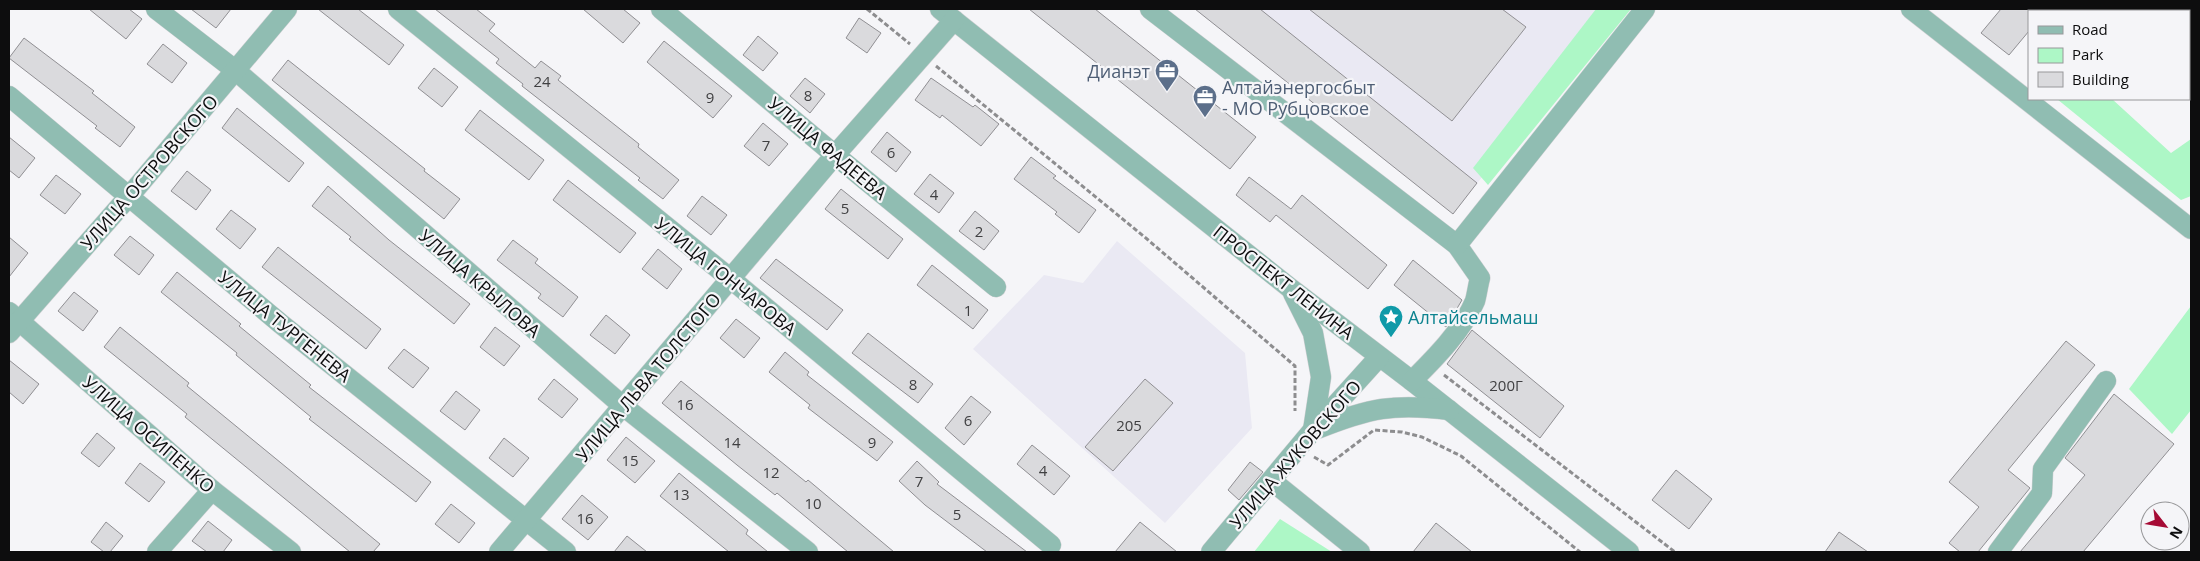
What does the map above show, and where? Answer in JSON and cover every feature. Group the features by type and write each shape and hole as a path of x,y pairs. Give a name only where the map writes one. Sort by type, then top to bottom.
{"street":[{"name":"УЛИЦА КРЫЛОВА","path":"156,9 236,70 623,406 808,552"},
{"name":"УЛИЦА ОСТРОВСКОГО","path":"12,322 129,196 287,9"},
{"name":"УЛИЦА ГОНЧАРОВА","path":"398,9 731,279 1051,545"},
{"name":"УЛИЦА ФАДЕЕВА","path":"661,9 836,156 996,286"},
{"path":"1150,9 1456,245 1480,278 1475,301 1458,329 1430,364 1412,381"},
{"path":"1456,245 1645,9"},
{"path":"1911,9 2191,229"},
{"name":"УЛИЦА ЛЬВА ТОЛСТОГО","path":"499,552 923,55 947,14"},
{"name":"ПРОСПЕКТ ЛЕНИНА","path":"947,14 1290,288 1412,381 1629,552"},
{"name":"УЛИЦА ТУРГЕНЕВА","path":"9,96 281,324 566,552"},
{"path":"1290,288 1313,333 1321,377 1313,430 1354,414 1394,406 1418,406 1450,411"},
{"name":"УЛИЦА ОСИПЕНКО","path":"12,322 212,490 291,552"},
{"name":"УЛИЦА ЖУКОВСКОГО","path":"1211,552 1313,430 1379,357"},
{"path":"1998,552 2042,493 2043,469 2106,382"},
{"path":"1272,481 1360,552"},
{"path":"157,552 212,490"}],"path":[{"path":"867,9 1147,239 1295,366 1295,414"},
{"path":"1430,364 1675,552"},
{"path":"1300,447 1328,465 1374,430 1402,432 1422,437 1461,456 1580,552"}],"shaded area":[{"path":"1195,9 1614,9 1453,214"},
{"path":"1117,241 1245,353 1252,428 1165,523 973,349 1044,275 1083,283"}],"green space":[{"path":"1596,9 1631,9 1488,185 1473,168"},
{"path":"2058,100 2113,100 2171,153 2191,139 2191,196 2181,200"},
{"path":"2191,306 2191,410 2172,434 2129,389"},
{"path":"1280,519 1332,552 1254,552"}],"building":[{"path":"89,9 129,9 142,19 126,39"},
{"path":"191,9 231,9 216,28"},
{"path":"318,9 358,9 404,45 389,65"},
{"path":"435,9 476,9 495,24 489,31 535,68 541,61 561,76 558,80 639,144 638,147 679,180 663,199 638,180 640,178 522,86 523,84 496,63 499,59"},
{"path":"583,9 623,9 640,23 623,43"},
{"path":"1029,9 1095,9 1256,137 1230,169"},
{"path":"1195,9 1260,9 1477,183 1453,214"},
{"path":"1309,9 1502,9 1526,27 1452,121"},
{"path":"2001,9 2029,9 2028,32 2009,55 1981,33"},
{"path":"859,18 881,33 867,53 846,38"},
{"path":"758,36 778,53 763,71 743,55"},
{"path":"24,38 94,91 92,93 135,127 120,147 95,128 97,126 9,58"},
{"path":"664,41 732,96 713,118 647,62"},
{"path":"163,44 187,63 172,83 147,64"},
{"path":"288,60 460,199 444,219 272,80"},
{"path":"434,68 458,87 442,107 418,88"},
{"path":"805,78 825,94 810,113 790,96"},
{"path":"931,78 973,107 975,105 999,124 981,146 942,115 940,118 915,100"},
{"path":"237,108 304,163 289,182 222,128"},
{"path":"480,110 544,160 529,180 465,130"},
{"path":"763,123 788,144 769,166 744,146"},
{"path":"887,132 911,152 896,172 871,152"},
{"path":"9,137 35,158 19,178 9,170"},
{"path":"1031,157 1056,176 1053,178 1096,210 1079,233 1055,214 1057,212 1014,179"},
{"path":"187,171 211,190 196,210 171,191"},
{"path":"930,174 954,193 939,213 914,194"},
{"path":"56,175 81,194 65,214 40,195"},
{"path":"1249,177 1291,209 1302,195 1387,265 1368,289 1276,215 1270,222 1236,195"},
{"path":"568,180 636,233 620,253 553,200"},
{"path":"328,186 389,240 470,304 454,324 349,239 351,237 312,206"},
{"path":"841,189 903,239 888,259 825,209"},
{"path":"702,196 727,215 711,235 687,216"},
{"path":"231,210 256,229 240,249 216,229"},
{"path":"975,211 999,231 984,250 959,231"},
{"path":"130,236 154,255 139,275 114,255"},
{"path":"9,237 28,253 9,277"},
{"path":"513,240 538,259 535,263 578,297 563,317 538,298 541,294 497,260"},
{"path":"278,247 381,329 366,349 262,267"},
{"path":"658,249 682,269 667,289 642,269"},
{"path":"776,259 843,310 827,330 760,278"},
{"path":"1413,260 1462,300 1446,327 1394,285"},
{"path":"932,265 988,310 973,329 917,285"},
{"path":"177,272 241,324 239,326 311,385 309,387 431,482 416,502 309,419 311,417 236,355 237,353 161,292"},
{"path":"74,292 98,311 83,331 58,311"},
{"path":"606,315 630,335 615,354 590,335"},
{"path":"736,319 760,338 744,358 720,338"},
{"path":"120,327 189,383 187,386 380,544 373,552 350,552 185,417 187,414 104,347"},
{"path":"495,327 520,346 504,366 480,347"},
{"path":"1472,330 1564,406 1540,438 1447,364"},
{"path":"868,333 933,384 918,403 852,353"},
{"path":"2066,341 2095,365 2008,470 2030,488 1978,552 1960,552 1949,543 1979,507 1949,482"},
{"path":"404,349 429,368 413,388 388,368"},
{"path":"785,352 809,372 807,375 893,442 877,461 808,408 810,405 769,372"},
{"path":"9,360 39,384 23,404 9,392"},
{"path":"554,379 578,399 562,418 538,399"},
{"path":"1145,379 1173,403 1113,471 1085,447"},
{"path":"681,381 806,482 808,480 894,552 848,552 777,493 775,495 737,465 662,403"},
{"path":"456,391 480,410 465,430 440,411"},
{"path":"2114,394 2174,444 2083,552 2020,552 2085,475 2065,458"},
{"path":"971,396 991,412 964,445 945,428"},
{"path":"97,433 115,448 99,467 81,453"},
{"path":"626,437 655,461 635,483 607,460"},
{"path":"504,438 529,458 513,477 489,458"},
{"path":"1032,445 1070,476 1054,495 1017,464"},
{"path":"917,461 939,482 937,484 1027,552 987,552 925,505 899,481"},
{"path":"1250,462 1263,472 1239,500 1228,490"},
{"path":"140,463 165,482 149,502 125,483"},
{"path":"1676,470 1712,499 1689,529 1652,500"},
{"path":"679,473 748,530 746,534 768,552 729,552 660,496"},
{"path":"582,495 608,517 588,540 562,519"},
{"path":"451,504 475,523 459,543 435,524"},
{"path":"208,521 232,540 223,552 207,552 192,541"},
{"path":"106,522 123,536 110,552 104,552 91,542"},
{"path":"1140,522 1177,552 1115,552"},
{"path":"1436,523 1472,552 1413,552"},
{"path":"1839,532 1868,552 1825,552"},
{"path":"627,536 647,552 614,552"}],"place":[{"name":"Дианэт","path":"1167,92"},
{"name":"Алтайэнергосбыт - МО Рубцовское","path":"1205,118"},
{"name":"Алтайсельмаш","path":"1391,338"}]}
